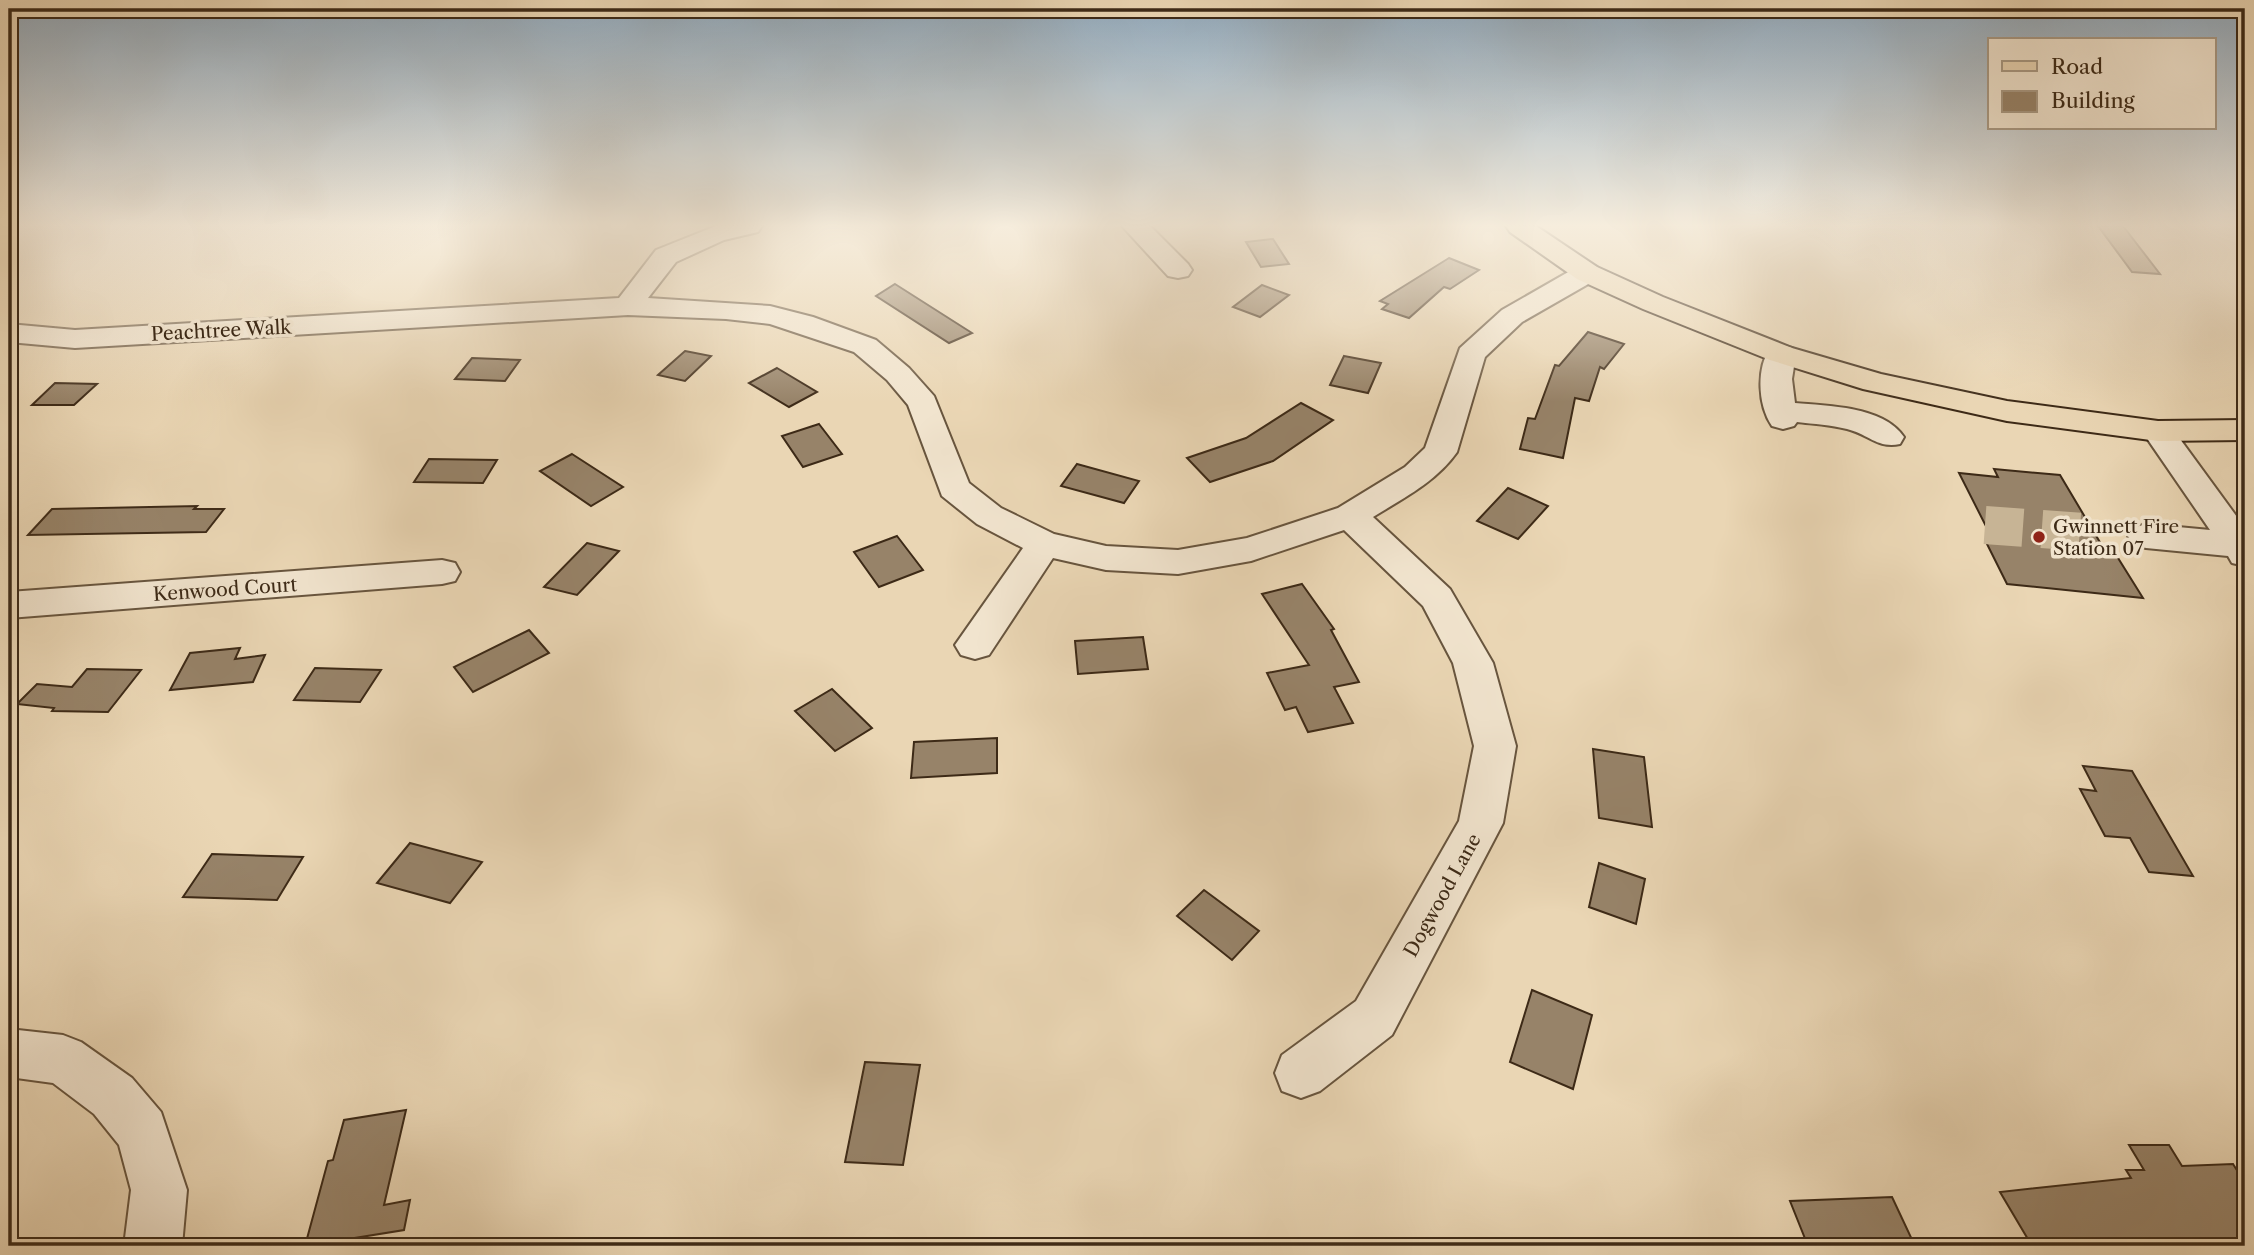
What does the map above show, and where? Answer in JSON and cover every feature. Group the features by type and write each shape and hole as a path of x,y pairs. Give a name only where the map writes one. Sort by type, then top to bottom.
{"main road":[{"path":"1612,285 1781,354 1874,382 2007,411 2158,431 2245,430"}],"street":[{"path":"628,306 644,285"},
{"name":"Peachtree Walk","path":"9,333 75,339 628,306 726,310 770,315 865,346 898,374 923,403 954,488 989,516 1044,544 1106,558 1178,562 1251,549 1349,516 1417,474 1440,452 1471,354 1512,316 1567,285"},
{"path":"1781,354 1775,371 1776,397 1781,415 1852,420 1882,431 1888,437"},
{"path":"2158,431 2242,549"},
{"name":"Dogwood Lane","path":"1301,1073 1374,1018 1482,823 1495,746 1473,663 1437,598 1349,516"},
{"path":"2146,536 2242,549"},
{"path":"975,645 1044,544"},
{"name":"Kenwood Court","path":"9,605 442,572"},
{"path":"9,1053 63,1060 113,1096 142,1131 159,1190 153,1246"}],"building":[{"path":"896,285 972,333 949,343 876,296"},
{"path":"1262,285 1289,295 1260,317 1233,307"},
{"path":"1406,285 1457,285 1450,289 1444,287 1409,318 1382,309 1388,304 1380,301"},
{"path":"1588,332 1624,344 1604,369 1600,367 1589,401 1575,398 1563,458 1520,449 1528,418 1535,419 1555,365 1559,366"},
{"path":"685,351 711,356 685,381 658,375"},
{"path":"1344,356 1381,363 1368,393 1330,385"},
{"path":"472,358 520,360 505,381 455,379"},
{"path":"777,368 817,392 789,407 749,383"},
{"path":"55,383 97,384 74,405 32,405"},
{"path":"1301,403 1333,420 1273,461 1210,482 1187,458 1246,438"},
{"path":"819,424 842,454 803,467 782,436"},
{"path":"572,454 623,487 591,506 540,471"},
{"path":"429,459 497,460 483,483 414,482"},
{"path":"1077,464 1139,481 1124,503 1061,486"},
{"name":"Gwinnett Fire Station 07","path":"1994,469 2060,475 2104,549 2113,550 2143,598 2007,584 1986,542 1994,542 1959,473 1998,477"},
{"path":"1508,488 1548,506 1518,539 1477,521"},
{"path":"197,506 194,509 224,509 206,532 28,535 52,509"},
{"path":"897,536 923,570 879,587 854,552"},
{"path":"587,543 619,551 577,595 544,587"},
{"path":"1302,584 1334,629 1331,630 1359,682 1334,687 1353,723 1308,732 1296,707 1285,710 1267,673 1309,665 1262,594"},
{"path":"529,630 549,653 473,692 454,667"},
{"path":"1143,637 1148,669 1078,674 1075,641"},
{"path":"240,648 235,659 265,655 253,682 170,690 190,653"},
{"path":"315,668 381,670 360,702 294,700"},
{"path":"87,669 141,670 108,712 52,711 54,708 17,704 37,684 72,687"},
{"path":"832,689 872,728 835,751 795,711"},
{"path":"997,738 997,773 911,778 914,742"},
{"path":"1593,749 1644,757 1652,827 1599,818"},
{"path":"2083,766 2132,771 2193,876 2149,872 2130,838 2105,836 2080,789 2096,791"},
{"path":"410,843 482,862 450,903 377,883"},
{"path":"212,854 303,857 277,900 183,897"},
{"path":"1599,863 1645,879 1636,924 1589,907"},
{"path":"1204,890 1259,931 1232,960 1177,916"},
{"path":"1532,990 1592,1015 1573,1089 1510,1062"},
{"path":"865,1062 920,1065 903,1165 845,1162"},
{"path":"406,1110 384,1205 410,1200 404,1230 305,1246 328,1161 333,1160 344,1120"},
{"path":"2129,1145 2169,1145 2182,1166 2233,1164 2245,1183 2245,1240 2166,1239 2100,1246 2032,1246 2000,1192 2131,1178 2126,1170 2144,1170"},
{"path":"1892,1197 1915,1246 1808,1246 1790,1201"}],"tunnel":[{"path":"1985,525 2083,532"}],"place":[{"name":"Gwinnett Fire Station 07","path":"2039,537"}]}
